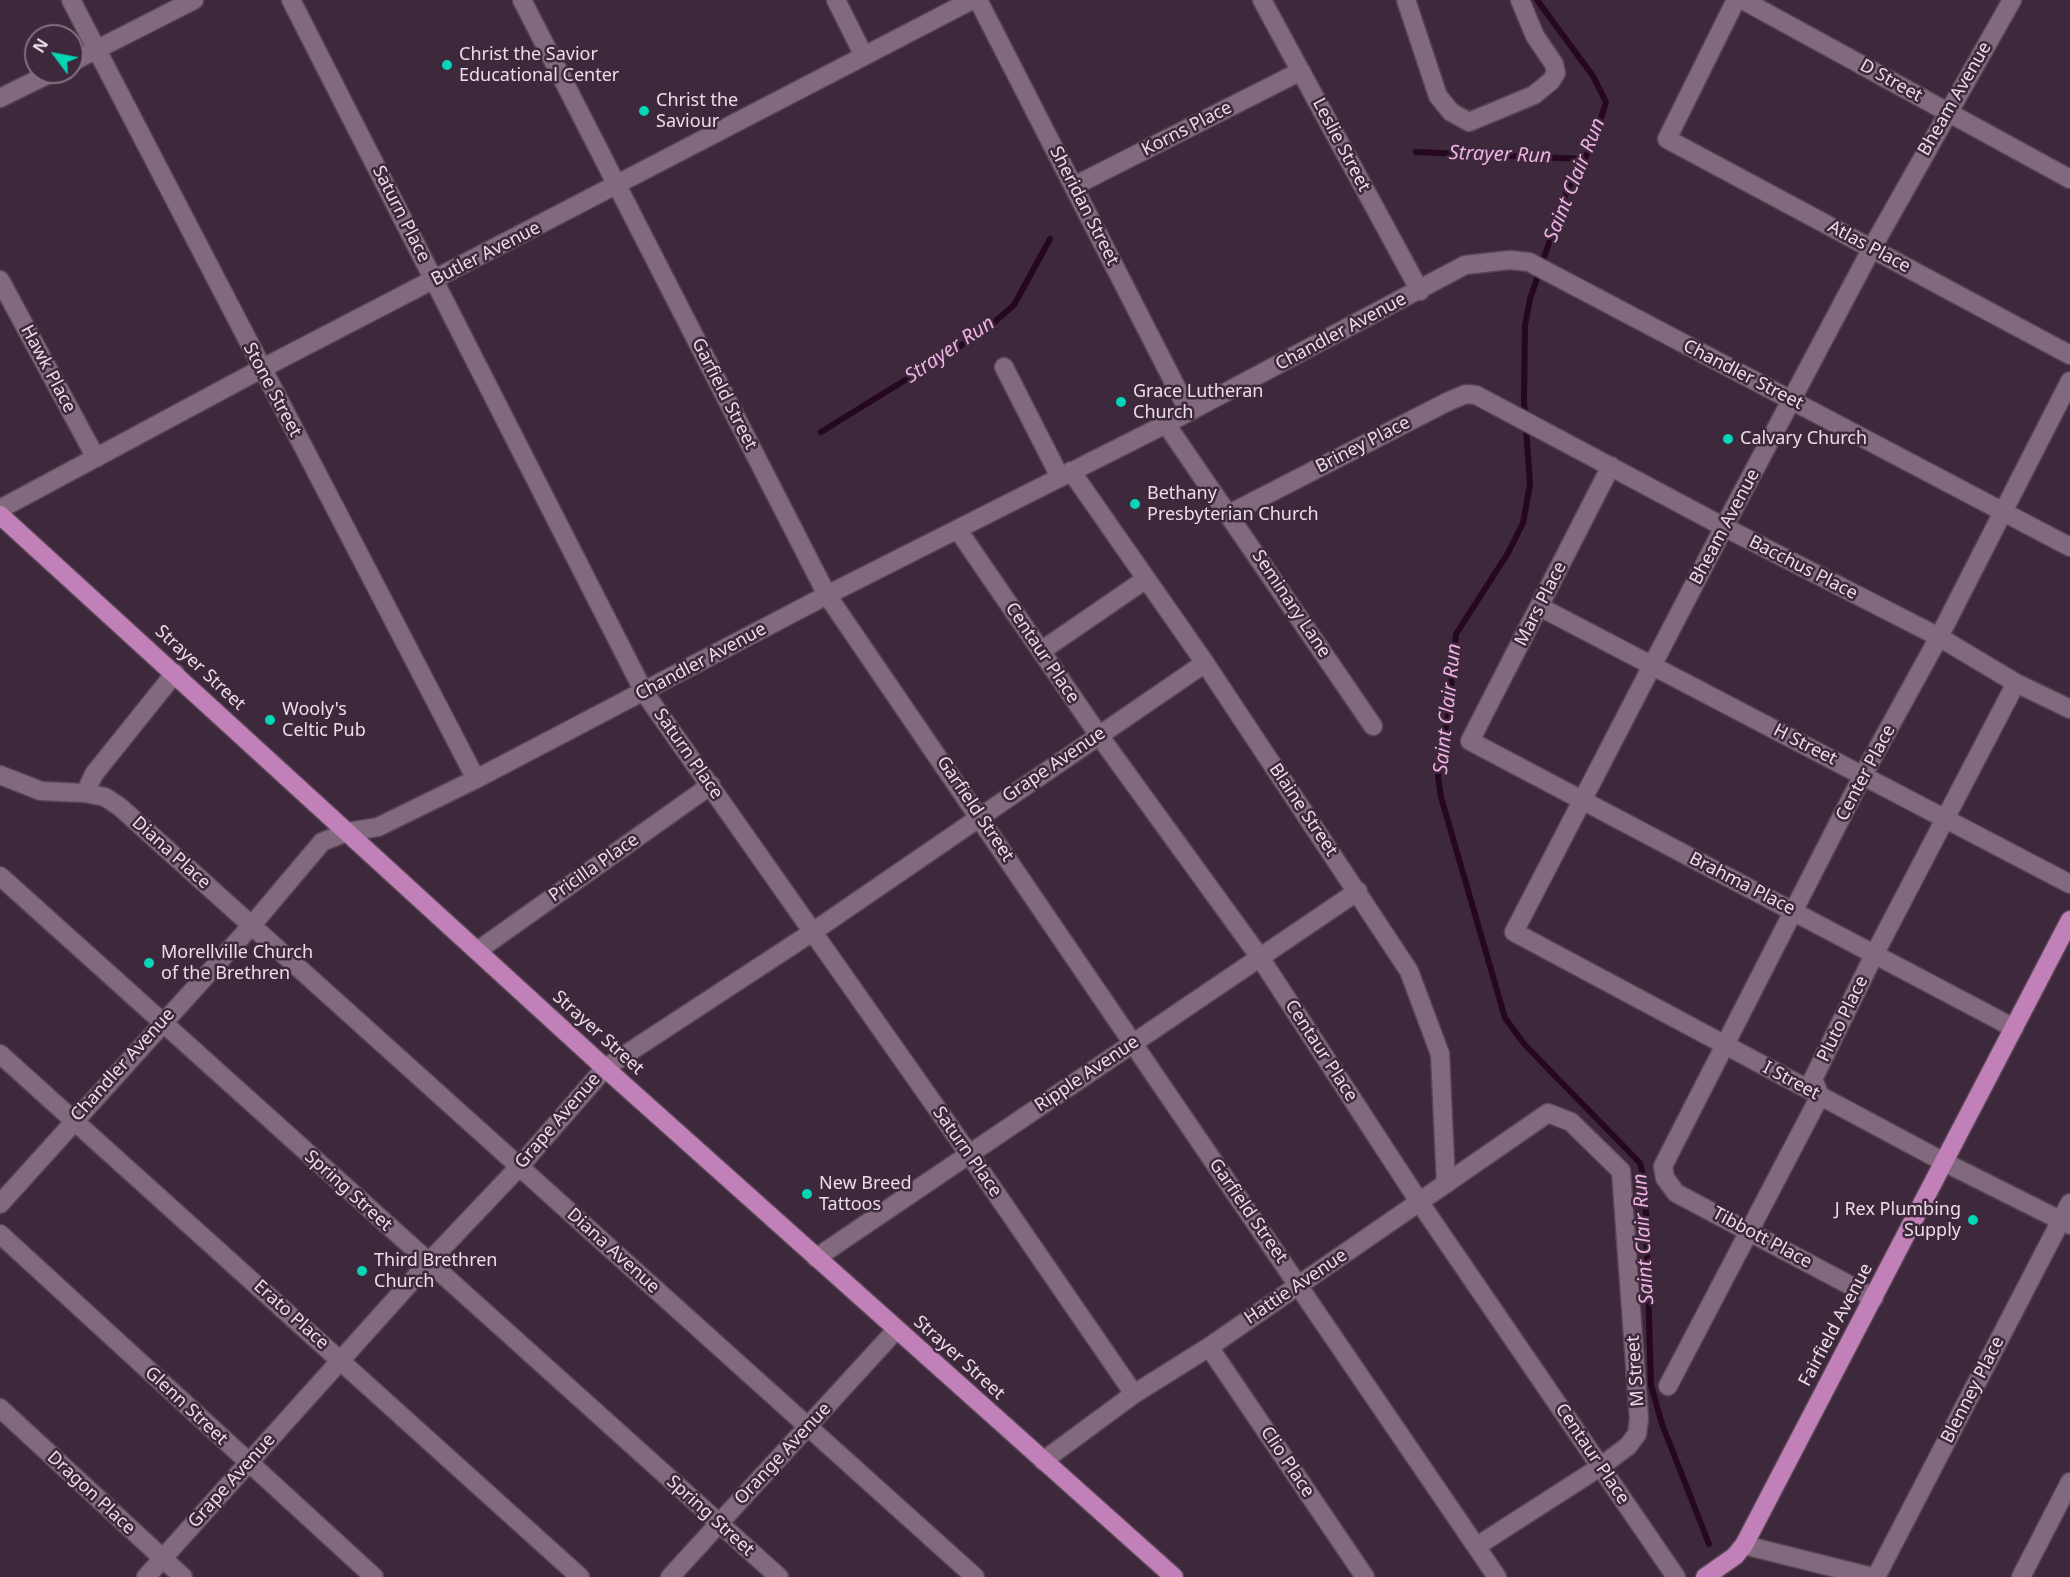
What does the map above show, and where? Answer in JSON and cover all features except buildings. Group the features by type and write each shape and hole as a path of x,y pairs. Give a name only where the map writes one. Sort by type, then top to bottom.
{"highway":[{"name":"Strayer Street","path":"0,515 176,673 605,1068 1174,1577"},
{"name":"Fairfield Avenue","path":"1705,1577 1719,1569 1744,1545 2070,920"}],"street":[{"name":"Stone Street","path":"71,0 261,369 476,778"},
{"path":"84,56 194,0"},
{"name":"Saturn Place","path":"291,0 644,693 969,1154 1134,1394"},
{"name":"Garfield Street","path":"522,0 827,595 980,816 1132,1043 1299,1284 1497,1577"},
{"path":"836,0 864,56"},
{"name":"Butler Avenue","path":"0,509 261,369 435,281 972,0"},
{"name":"Sheridan Street","path":"978,0 1189,412"},
{"name":"Leslie Street","path":"1262,0 1420,291"},
{"path":"1406,0 1438,96 1450,112 1469,122 1534,95 1551,81 1556,73 1554,64 1535,36 1520,0"},
{"name":"Atlas Place","path":"1736,0 1666,139 2070,355"},
{"name":"D Street","path":"1743,0 2070,179"},
{"name":"Bheam Avenue","path":"1514,932 1872,248 1947,111 2012,0"},
{"name":"Korns Place","path":"1074,186 1301,71"},
{"path":"0,98 29,84"},
{"name":"Chandler Avenue","path":"0,1204 161,1022 252,925 322,842 347,832 378,826 476,778 644,693 827,595 1166,424 1420,291 1465,265 1509,260"},
{"name":"Chandler Street","path":"1509,260 1529,262 1555,275 2070,547"},
{"name":"Hawk Place","path":"0,280 96,458"},
{"name":"Blaine Street","path":"1004,367 1065,474 1146,579 1205,663 1409,971 1440,1054 1446,1184"},
{"name":"Center Place","path":"1663,1166 1795,912 1863,775 1940,637 2001,511 2070,381"},
{"name":"Bacchus Place","path":"1466,394 1476,395 1724,527 1940,637 2016,683 2070,709"},
{"name":"Briney Place","path":"1230,514 1466,394"},
{"name":"Seminary Lane","path":"1166,424 1230,514 1373,726"},
{"name":"Mars Place","path":"1470,741 1611,466"},
{"name":"Centaur Place","path":"958,530 1098,734 1259,956 1420,1203 1676,1577"},
{"path":"1041,651 1146,579"},
{"name":"H Street","path":"1540,608 2070,884"},
{"name":"Grape Avenue","path":"146,1577 428,1263 519,1167 605,1068 811,933 1098,734 1205,663"},
{"path":"0,775 41,791 85,793 94,774 176,673"},
{"name":"Pluto Place","path":"1820,1096 1813,1079 1874,955 2016,683"},
{"name":"Brahma Place","path":"1470,741 2014,1028"},
{"name":"Pricilla Place","path":"477,951 711,786"},
{"name":"Diana Place","path":"85,793 105,797 120,807 252,925"},
{"name":"Spring Street","path":"0,876 779,1577"},
{"name":"Ripple Avenue","path":"816,1258 1358,891"},
{"name":"Diana Avenue","path":"252,925 975,1577"},
{"name":"I Street","path":"1514,932 1724,1046 2065,1223"},
{"name":"Erato Place","path":"0,1054 580,1577"},
{"path":"1668,1386 1705,1313 1751,1232 1820,1096"},
{"name":"Hattie Avenue","path":"1043,1461 1134,1394 1209,1347 1548,1113"},
{"name":"M Street","path":"1477,1546 1600,1467 1628,1446 1637,1434 1639,1419 1621,1171 1570,1122 1548,1113"},
{"name":"Tibbott Place","path":"1663,1166 1665,1178 1676,1193 1874,1298"},
{"name":"Blenney Place","path":"1874,1577 2065,1223 2070,1203"},
{"name":"Glenn Street","path":"0,1234 374,1577"},
{"name":"Orange Avenue","path":"670,1577 896,1330"},
{"name":"Clio Place","path":"1209,1347 1365,1577"},
{"name":"Dragon Place","path":"0,1408 183,1577"},
{"path":"2021,1577 2070,1482"},
{"path":"1744,1545 1874,1577"}],"waterway":[{"name":"Saint Clair Run","path":"1537,0 1593,76 1606,102 1594,141 1566,193 1530,299 1525,325 1524,401 1530,484 1523,523 1508,553 1456,634 1449,708 1438,776 1441,797 1505,1018 1525,1045 1640,1163 1645,1183 1651,1385 1662,1424 1709,1544"},
{"name":"Strayer Run","path":"1416,152 1585,159"},
{"name":"Strayer Run","path":"821,432 983,332 1014,305 1050,239"}],"place":[{"name":"Christ the Savior Educational Center","path":"447,65"},
{"name":"Christ the Saviour","path":"644,111"},
{"name":"Grace Lutheran Church","path":"1121,402"},
{"name":"Calvary Church","path":"1728,439"},
{"name":"Bethany Presbyterian Church","path":"1135,504"},
{"name":"Wooly's Celtic Pub","path":"270,720"},
{"name":"Morellville Church of the Brethren","path":"149,963"},
{"name":"New Breed Tattoos","path":"807,1194"},
{"name":"J Rex Plumbing Supply","path":"1973,1220"},
{"name":"Third Brethren Church","path":"362,1271"}]}
